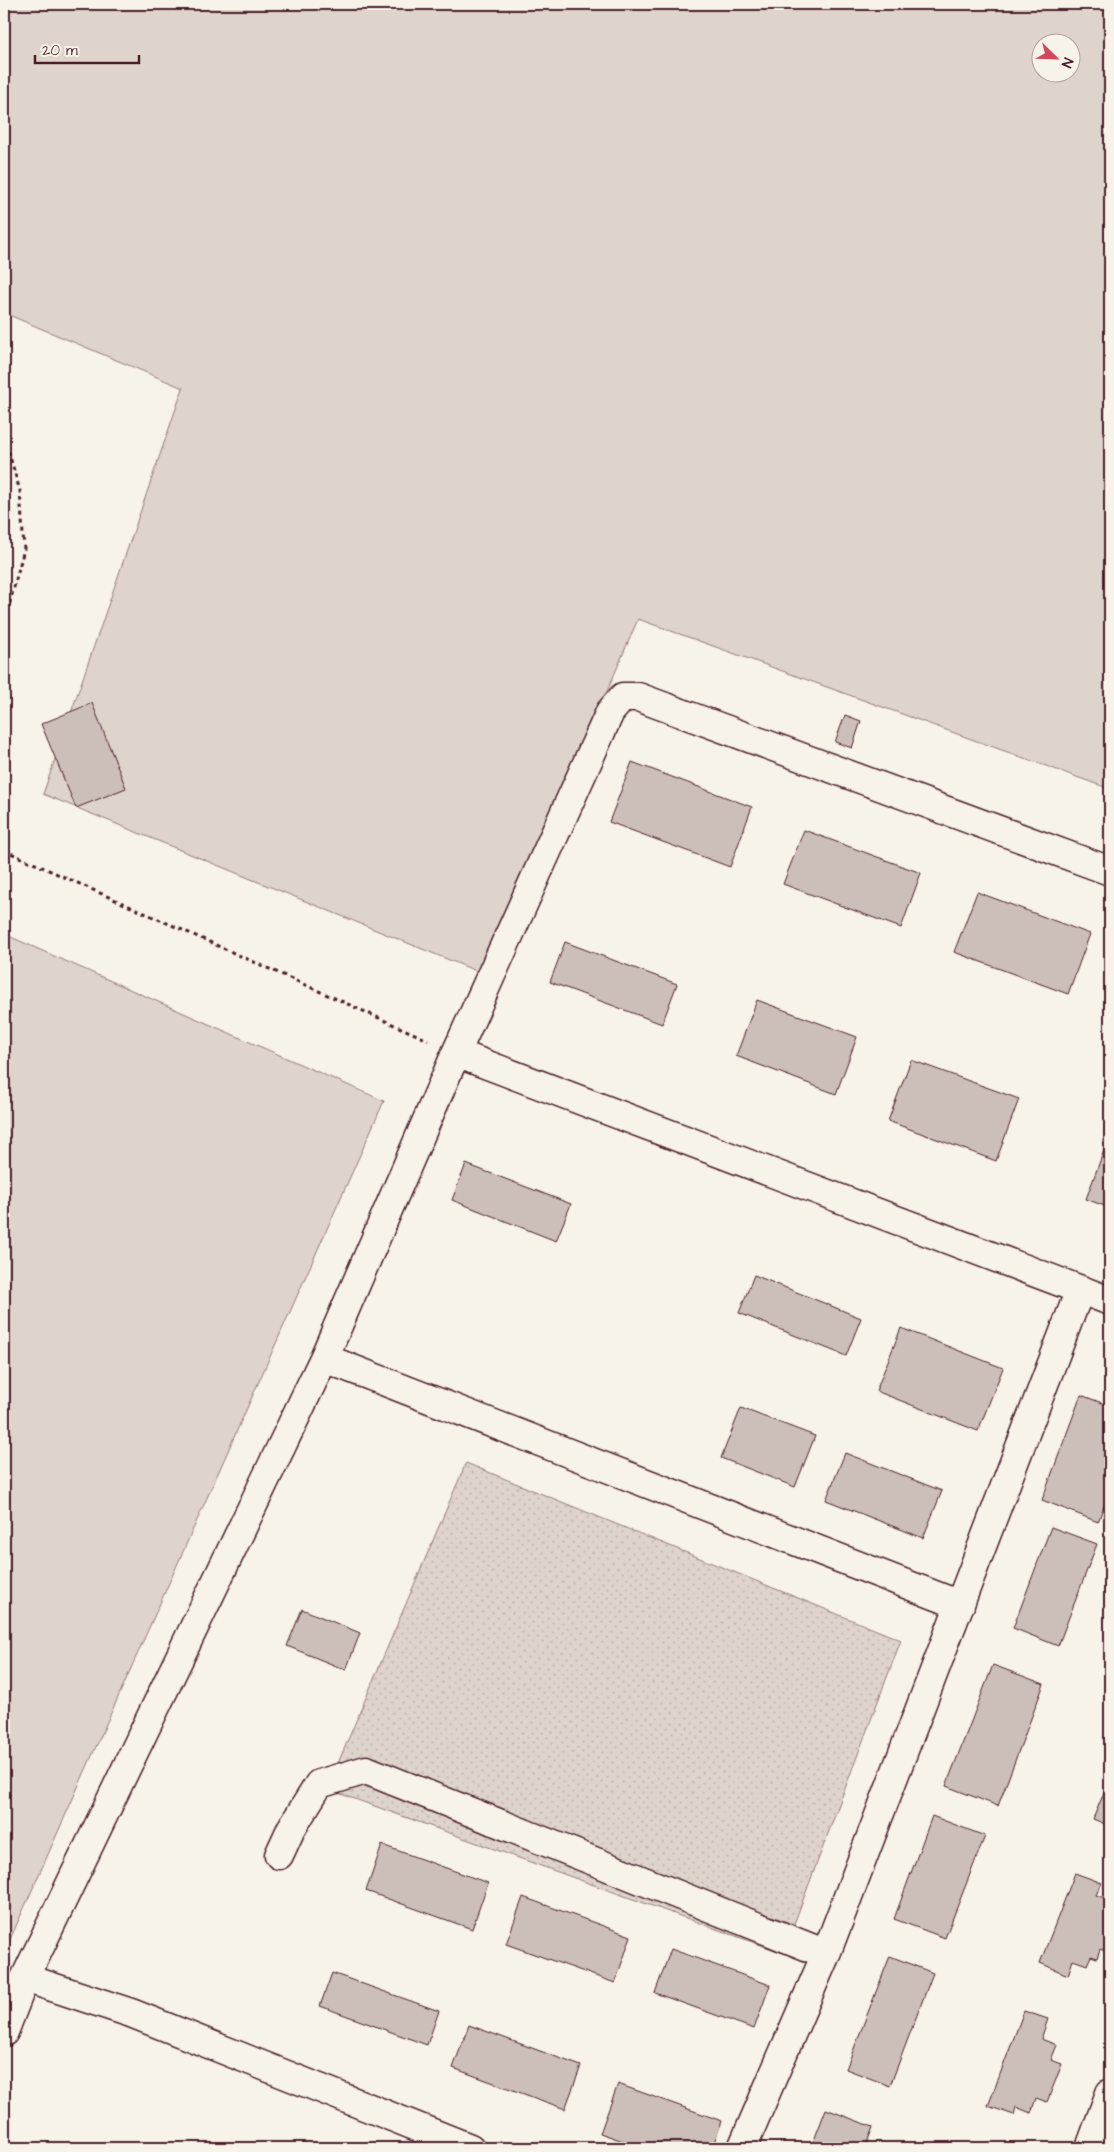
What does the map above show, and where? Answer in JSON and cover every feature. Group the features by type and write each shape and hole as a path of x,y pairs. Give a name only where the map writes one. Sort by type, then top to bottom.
{"street":[{"path":"4,2032 25,1978 324,1358 456,1053 610,712 623,697 638,697 1110,871"},
{"path":"456,1053 1110,1301"},
{"path":"742,2148 826,1954 1080,1290"},
{"path":"324,1358 960,1605"},
{"path":"280,1855 291,1829 319,1784 366,1770 826,1954"},
{"path":"25,1978 131,2013 470,2148"},
{"path":"1090,2148 1110,2093"}],"path":[{"path":"4,436 20,491 24,549 4,625"},
{"path":"4,850 456,1053"}],"shaded area":[{"path":"4,4 1110,4 1110,789 638,619 486,975 43,794 183,388 4,313"},
{"path":"4,934 384,1101 4,1953"},
{"path":"466,1463 901,1640 783,1953 327,1789"}],"building":[{"path":"92,703 126,788 76,808 41,724"},
{"path":"845,715 861,721 852,748 835,742"},
{"path":"632,762 752,807 730,867 609,822"},
{"path":"804,830 921,873 901,928 783,884"},
{"path":"977,892 1090,934 1068,994 954,952"},
{"path":"565,942 677,984 662,1024 550,982"},
{"path":"757,1000 857,1037 836,1094 736,1056"},
{"path":"911,1060 1019,1099 996,1161 888,1121"},
{"path":"1110,1134 1110,1208 1086,1199"},
{"path":"466,1164 571,1204 556,1241 452,1200"},
{"path":"754,1275 861,1318 846,1356 739,1313"},
{"path":"901,1328 1003,1368 978,1431 876,1391"},
{"path":"1081,1395 1110,1406 1110,1490 1098,1522 1042,1500"},
{"path":"741,1408 815,1436 795,1487 721,1458"},
{"path":"845,1453 942,1491 923,1538 826,1500"},
{"path":"1051,1527 1097,1544 1058,1646 1013,1628"},
{"path":"302,1609 360,1633 346,1670 287,1646"},
{"path":"993,1665 1044,1684 998,1806 946,1786"},
{"path":"1110,1778 1110,1826 1093,1819"},
{"path":"932,1816 985,1836 945,1938 894,1919"},
{"path":"382,1845 488,1883 472,1929 366,1891"},
{"path":"1075,1873 1102,1883 1096,1895 1110,1900 1105,1913 1110,1915 1106,1929 1110,1930 1110,1942 1107,1952 1100,1949 1097,1958 1091,1956 1087,1965 1073,1960 1068,1975 1040,1963"},
{"path":"523,1897 631,1936 615,1983 506,1944"},
{"path":"671,1949 770,1985 754,2029 655,1993"},
{"path":"890,1956 933,1973 890,2086 846,2069"},
{"path":"332,1973 439,2011 427,2045 320,2006"},
{"path":"1024,2011 1048,2019 1041,2039 1057,2045 1051,2060 1062,2064 1047,2102 1036,2098 1031,2113 1016,2107 1014,2115 988,2106"},
{"path":"469,2025 581,2066 565,2109 453,2068"},
{"path":"618,2084 722,2121 712,2148 643,2148 600,2133"},
{"path":"826,2109 873,2127 865,2148 811,2148"}]}
